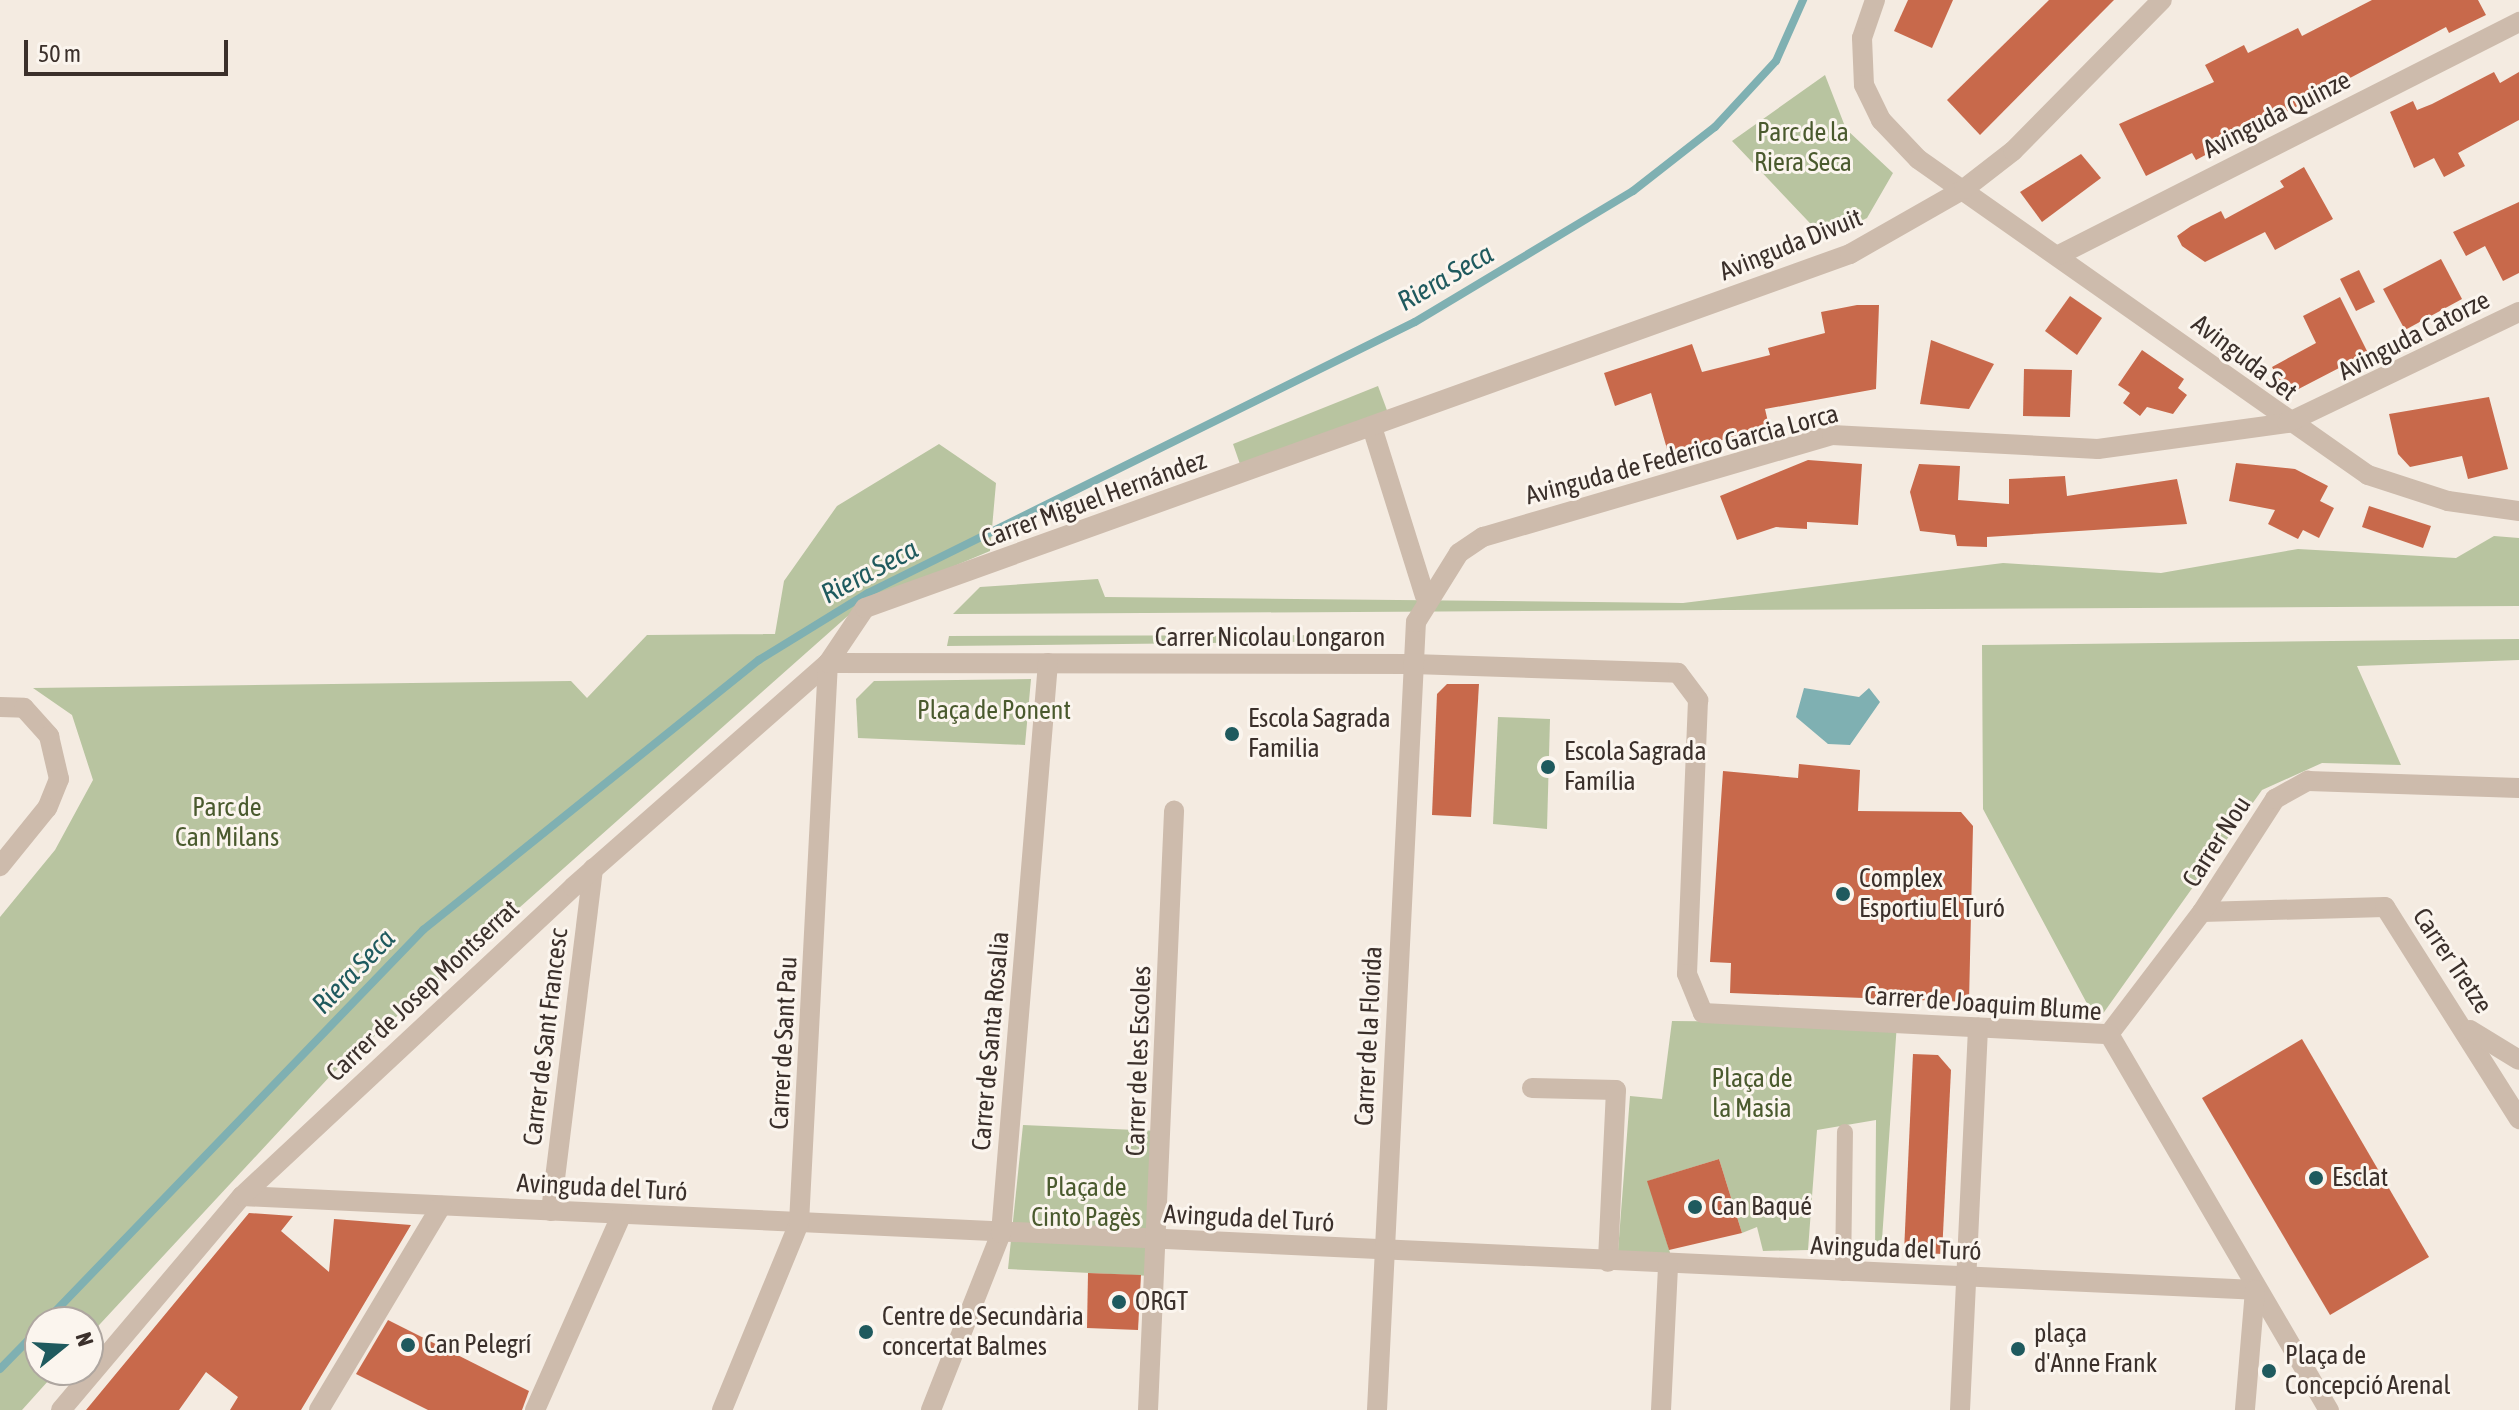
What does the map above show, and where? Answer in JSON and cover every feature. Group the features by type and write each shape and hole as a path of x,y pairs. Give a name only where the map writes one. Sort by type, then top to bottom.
{"street":[{"name":"Avinguda Set","path":"1875,0 1862,38 1864,85 1881,120 1918,159 2059,255 2287,423 2368,475 2448,501 2519,511"},
{"name":"Avinguda Divuit","path":"1372,427 1850,254 1964,189 2064,107 2162,0"},
{"name":"Avinguda Quinze","path":"2059,255 2519,22"},
{"name":"Avinguda Catorze","path":"2287,423 2519,312"},
{"name":"Avinguda de Federico Garcia Lorca","path":"1413,664 1425,596 1459,553 1483,537 1832,435 2098,449 2287,423"},
{"path":"1372,427 1425,596"},
{"name":"Carrer Miguel Hernández","path":"845,637 865,608 1372,427"},
{"name":"Carrer de Josep Montserrat","path":"61,1410 242,1196 593,869 828,663 845,637"},
{"name":"Carrer Nicolau Longaron","path":"828,663 1413,664 1678,673 1698,700 1687,974"},
{"name":"Carrer de Sant Pau","path":"722,1410 799,1223 828,663"},
{"name":"Carrer de Santa Rosalia","path":"931,1410 1001,1233 1048,663"},
{"name":"Carrer de la Florida","path":"1377,1410 1413,664"},
{"path":"0,707 24,708 49,736 59,779 47,808 0,866"},
{"name":"Carrer Nou","path":"2109,1034 2202,912 2275,799 2308,781 2519,788"},
{"name":"Carrer de les Escoles","path":"1148,1410 1158,1240 1174,811"},
{"name":"Carrer de Sant Francesc","path":"551,1211 593,869"},
{"name":"Carrer Tretze","path":"2202,912 2385,907 2466,1028 2519,1119"},
{"name":"Carrer de Joaquim Blume","path":"1687,974 1703,1013 2109,1034 2255,1290 2329,1410"},
{"path":"1960,1410 1978,1027"},
{"path":"2466,1028 2519,1060"},
{"path":"1532,1088 1616,1090 1608,1262"},
{"name":"Avinguda del Turó","path":"242,1196 1668,1266 2255,1290"},
{"path":"319,1410 441,1206"},
{"path":"535,1410 622,1214"},
{"path":"1661,1410 1668,1266"},
{"path":"2245,1410 2255,1290"}],"lane":[{"path":"1843,1273 1845,1132"}],"green space":[{"name":"Parc de la Riera Seca","path":"1825,75 1846,129 1893,173 1867,218 1825,239 1732,141"},
{"path":"1378,386 1388,413 1241,467 1233,444"},
{"name":"Parc de Can Milans","path":"939,444 996,483 990,551 859,606 333,1073 104,1320 104,1306 24,1306 24,1386 44,1386 22,1410 0,1410 0,917 55,850 93,780 72,715 33,688 571,681 587,698 647,635 775,634 784,581 837,506"},
{"path":"2494,536 2519,538 2519,606 953,614 980,587 1098,579 1105,597 1683,603 2003,563 2161,573 2298,549 2456,558"},
{"path":"1372,635 1372,641 947,646 949,636"},
{"path":"2519,639 2519,660 2357,666 2401,765 2322,763 2262,790 2102,1015 2091,1011 1983,809 1982,645"},
{"name":"Plaça de Ponent","path":"1031,679 1025,745 858,738 856,699 874,681"},
{"path":"1498,717 1550,719 1547,829 1493,824"},
{"name":"Plaça de la Masia","path":"1672,1021 1897,1023 1881,1254 1875,1254 1876,1120 1817,1130 1808,1250 1763,1251 1757,1227 1742,1233 1719,1159 1648,1181 1671,1256 1618,1251 1630,1096 1662,1099"},
{"name":"Plaça de Cinto Pagès","path":"1023,1125 1158,1131 1152,1276 1008,1269"}],"water":[{"path":"1804,688 1859,697 1869,688 1880,702 1850,745 1828,744 1796,717"}],"building":[{"path":"1908,0 1953,0 1932,48 1894,31"},
{"path":"2049,0 2114,0 1980,135 1947,100"},
{"path":"2372,0 2478,0 2486,15 2449,33 2446,27 2196,160 2192,153 2146,176 2119,124 2214,82 2205,65 2244,45 2248,53 2298,28 2302,36"},
{"path":"2494,72 2500,83 2519,72 2519,120 2458,153 2465,166 2444,177 2434,158 2414,168 2390,112 2413,101 2417,110"},
{"path":"2081,154 2101,178 2042,222 2020,192"},
{"path":"2304,167 2333,219 2275,250 2265,232 2205,262 2182,246 2177,236 2191,226 2221,211 2225,219 2284,187 2280,181"},
{"path":"2519,202 2519,273 2503,281 2485,246 2466,256 2453,232"},
{"path":"2441,259 2462,299 2405,330 2383,289"},
{"path":"2359,270 2375,302 2356,311 2340,279"},
{"path":"2070,296 2102,318 2077,355 2045,331"},
{"path":"2340,297 2368,353 2287,395 2272,367 2316,343 2303,316"},
{"path":"1857,305 1879,305 1876,389 1765,409 1769,426 1669,456 1651,393 1615,406 1604,373 1692,344 1702,372 1770,355 1768,348 1825,333 1821,312"},
{"path":"1931,340 1994,364 1969,409 1920,404"},
{"path":"2142,350 2184,379 2178,388 2187,395 2173,414 2147,407 2140,416 2123,403 2130,393 2118,385"},
{"path":"2024,369 2072,370 2070,417 2023,416"},
{"path":"2489,397 2508,469 2468,479 2462,456 2410,467 2398,454 2389,414"},
{"path":"1808,460 1862,464 1858,525 1807,522 1807,529 1776,527 1737,540 1720,496"},
{"path":"2236,463 2295,469 2328,486 2320,501 2334,508 2319,538 2303,530 2298,539 2268,524 2275,510 2229,501"},
{"path":"1919,464 1960,466 1958,500 2009,504 2009,479 2065,476 2067,496 2177,479 2187,524 1987,537 1987,547 1957,546 1955,535 1920,531 1910,492"},
{"path":"2369,506 2431,526 2423,548 2362,527"},
{"path":"1447,684 1479,684 1471,817 1432,815 1437,694"},
{"name":"Complex Esportiu El Turó","path":"1799,764 1860,770 1858,811 1961,812 1973,826 1969,1002 1730,993 1731,963 1710,962 1723,771 1798,778"},
{"name":"Esclat","path":"2302,1039 2429,1257 2330,1315 2202,1098"},
{"path":"1913,1054 1938,1055 1951,1070 1942,1254 1904,1252"},
{"name":"Can Baqué","path":"1719,1159 1742,1233 1669,1250 1647,1181"},
{"path":"249,1213 293,1216 281,1231 329,1272 334,1219 411,1225 301,1410 230,1410 238,1397 206,1372 179,1410 86,1410"},
{"name":"ORGT","path":"1088,1273 1141,1275 1138,1330 1087,1328"},
{"name":"Can Pelegrí","path":"388,1320 529,1391 522,1410 428,1410 356,1374"}],"waterway":[{"name":"Riera Seca","path":"60,1306 423,930 759,660 868,593 1415,322 1633,191 1715,127 1776,61 1803,0"},
{"name":"Riera Seca","path":"0,1369 24,1344"}],"place":[{"name":"Escola Sagrada Familia","path":"1232,734"},
{"name":"Escola Sagrada Família","path":"1548,767"},
{"name":"Complex Esportiu El Turó","path":"1843,894"},
{"name":"Esclat","path":"2316,1178"},
{"name":"Can Baqué","path":"1695,1207"},
{"name":"ORGT","path":"1119,1302"},
{"name":"Centre de Secundària concertat Balmes","path":"866,1332"},
{"name":"Can Pelegrí","path":"408,1345"},
{"name":"plaça d'Anne Frank","path":"2018,1349"},
{"name":"Plaça de Concepció Arenal","path":"2269,1371"}]}
